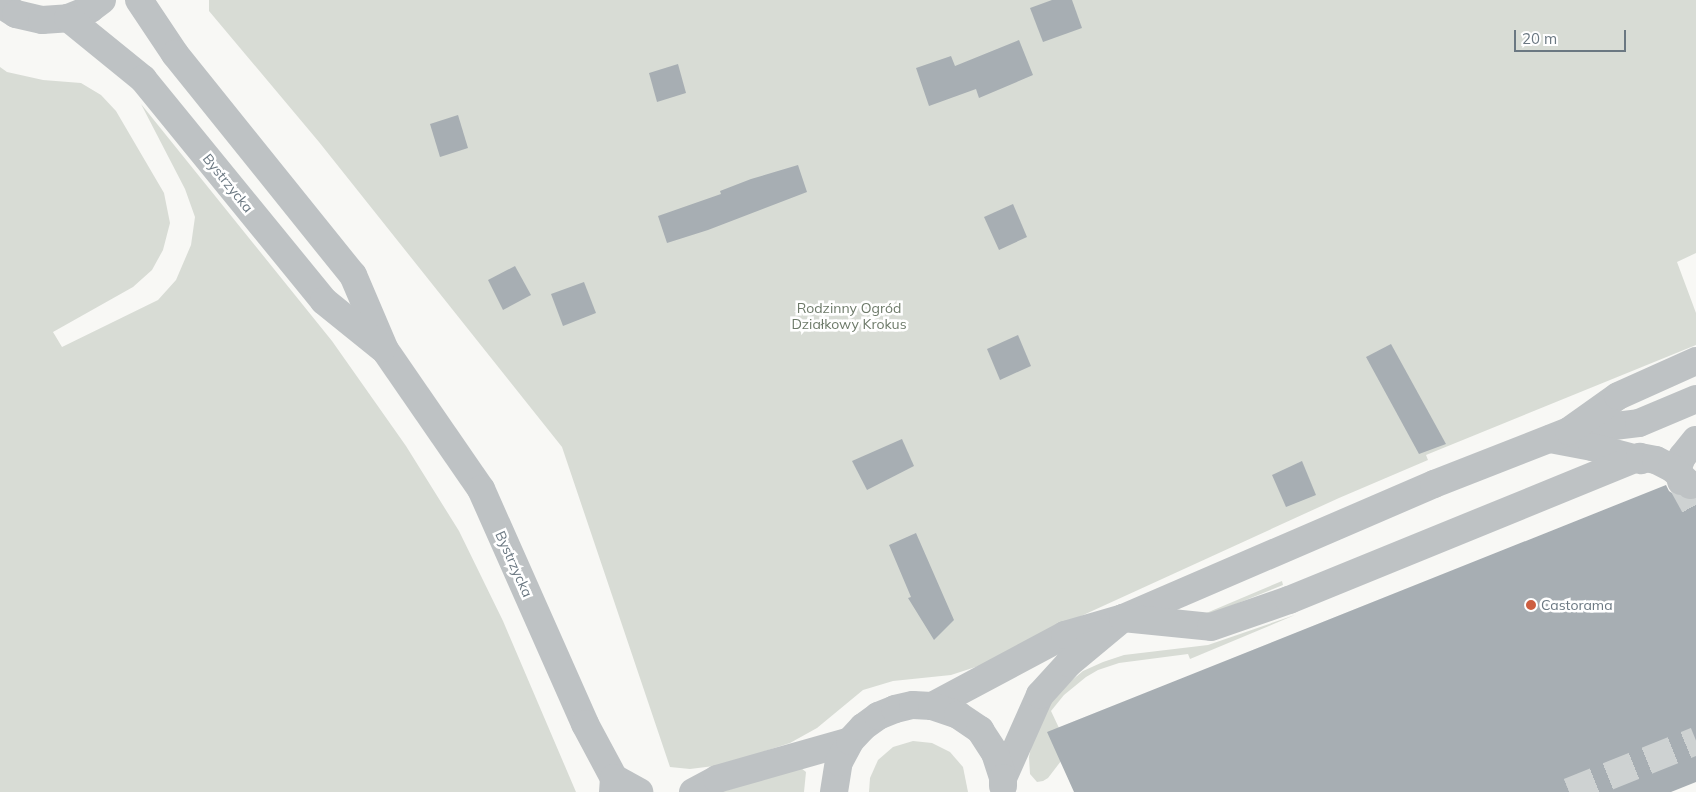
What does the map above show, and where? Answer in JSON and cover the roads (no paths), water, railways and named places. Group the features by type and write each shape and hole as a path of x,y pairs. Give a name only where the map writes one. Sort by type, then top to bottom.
{"street":[{"path":"0,4 16,14 42,20 68,18 90,10 102,0"},
{"name":"Bystrzycka","path":"139,0 175,54 353,275 385,350 481,489 613,785"},
{"name":"Bystrzycka","path":"68,18 143,79 324,301 385,350"},
{"path":"1560,435 1618,396 1696,361"},
{"path":"932,706 1065,635 1123,618 1434,484 1560,435 1638,423 1696,399"},
{"path":"1560,435 1625,454 1665,469 1685,483"},
{"path":"1685,483 1678,467 1682,457 1696,440"},
{"path":"1003,785 1040,695 1069,663 1123,618 1212,627 1289,600 1640,457 1656,460 1672,468 1685,483"},
{"path":"834,792 838,762 850,741 862,727 878,716 895,709 913,706 932,706 958,715 980,730 995,753 1003,785"},
{"path":"693,792 717,779 850,741"},
{"path":"613,785 639,792"}],"tunnel":[{"path":"1681,481 1696,508"},
{"path":"1569,792 1696,741"}],"place":[{"name":"Castorama","path":"1531,605"}],"park label":[{"name":"Rodzinny Ogród Działkowy Krokus","path":"849,316"}]}
